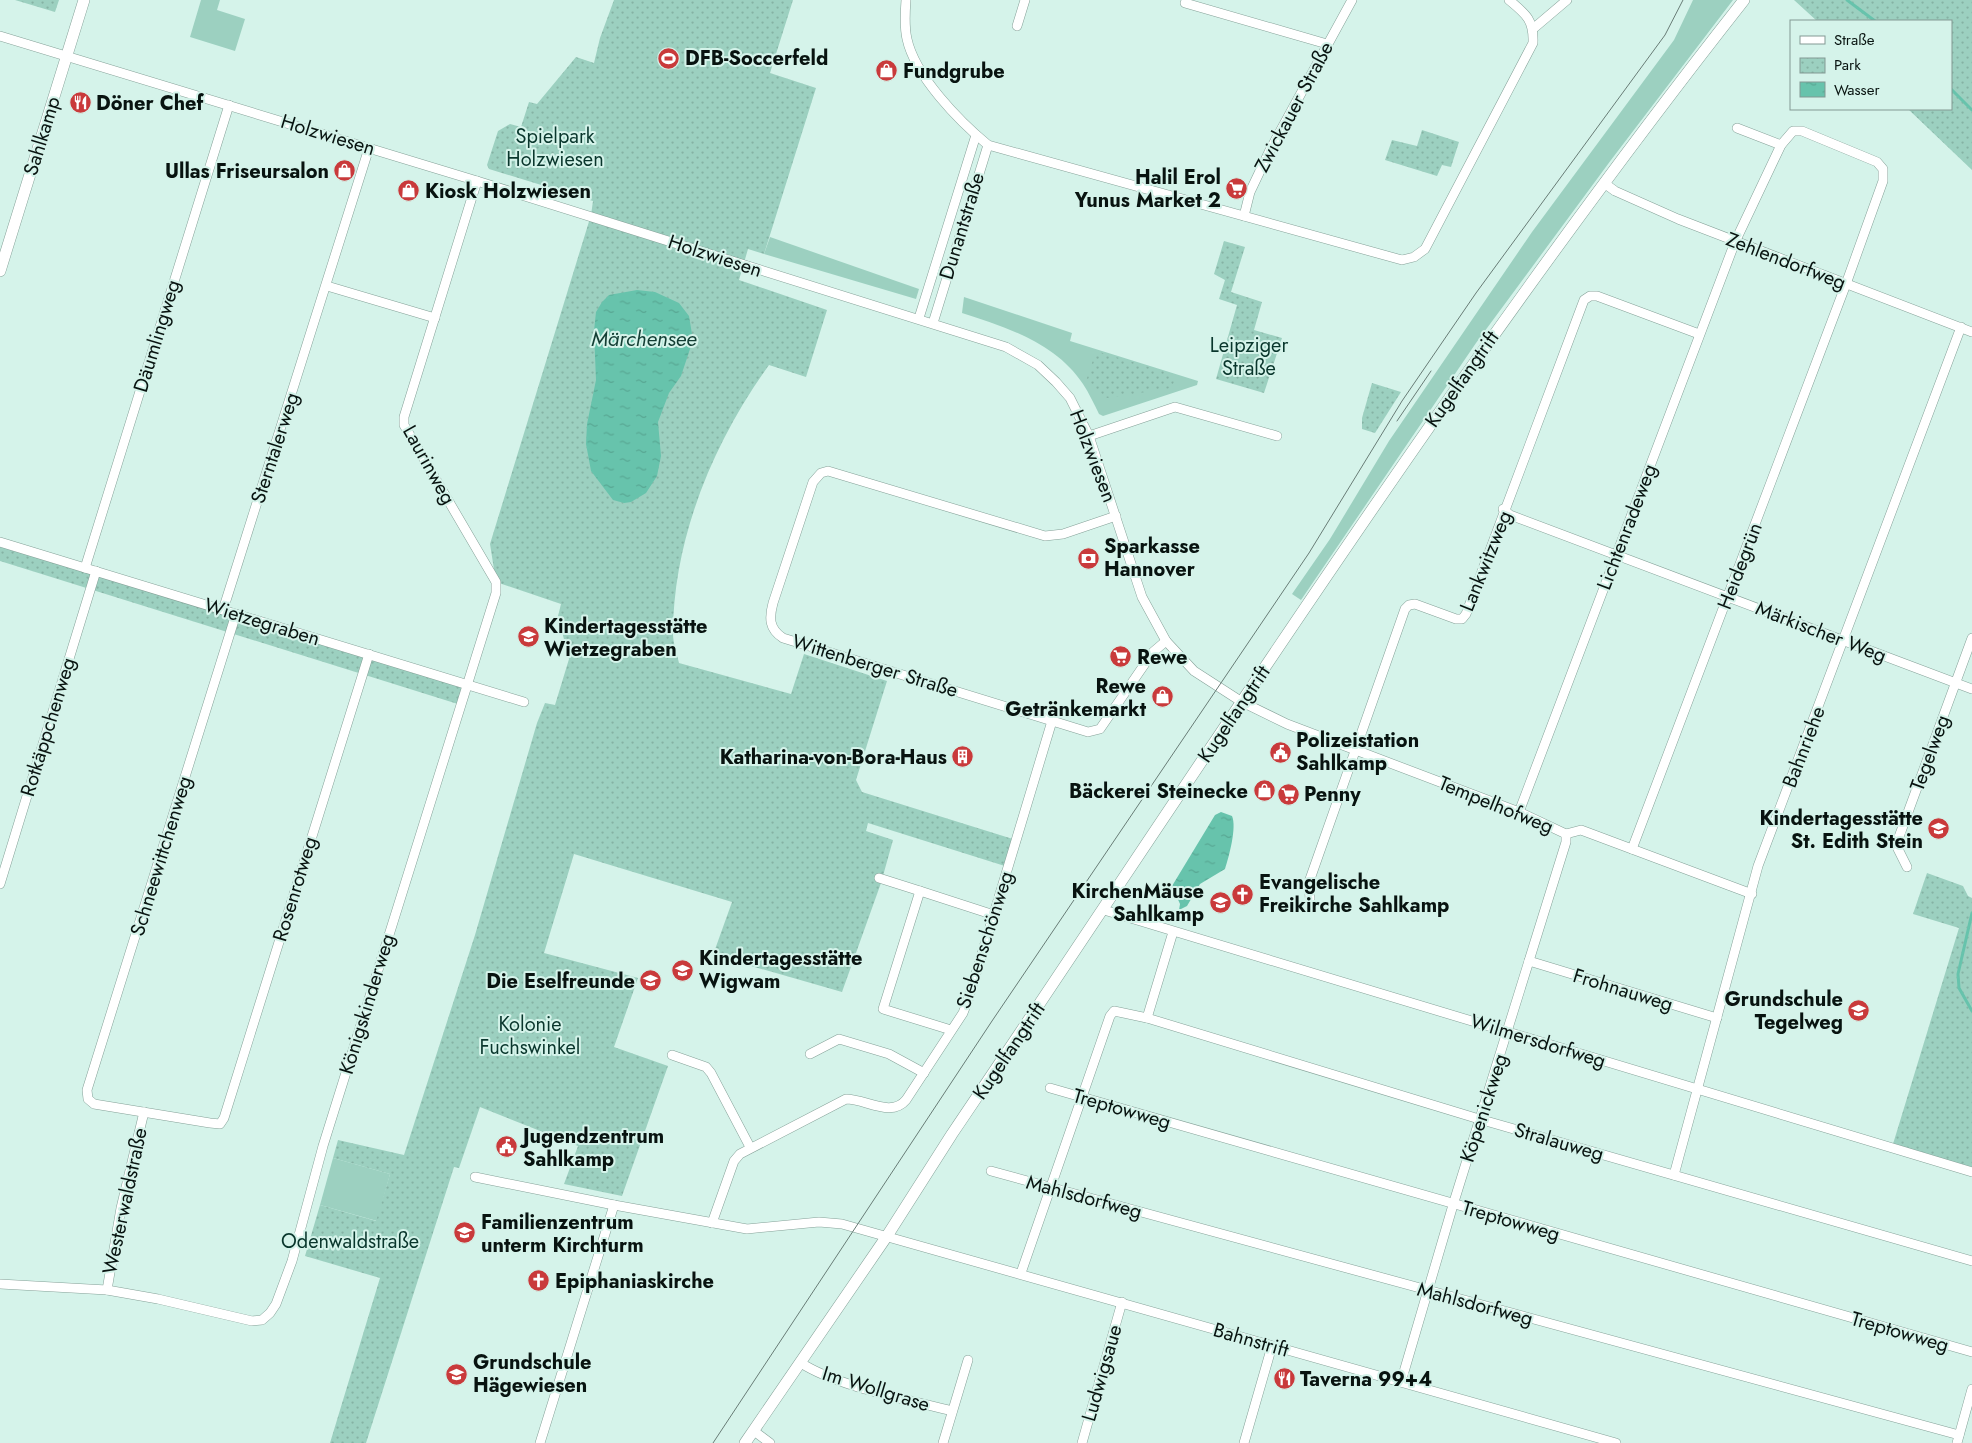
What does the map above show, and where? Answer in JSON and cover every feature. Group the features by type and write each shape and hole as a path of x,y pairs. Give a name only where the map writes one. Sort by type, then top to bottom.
{"street":[{"name":"Sahlkamp","path":"0,271 84,0"},
{"path":"906,0 905,31 912,54 925,78 976,135 988,144 1402,260 1414,257 1425,249 1533,43 1534,28 1526,14 1509,0"},
{"path":"1017,26 1025,0"},
{"name":"Zwickauer Straße","path":"1244,216 1250,192 1266,159 1352,0"},
{"path":"1534,28 1567,0"},
{"name":"Kugelfangtrift","path":"745,1443 887,1236 958,1126 1459,382 1661,105 1744,0"},
{"path":"1185,4 1327,44"},
{"name":"Holzwiesen","path":"0,36 478,181 1006,347 1038,365 1070,398 1089,436 1142,597 1166,641 1194,670 1242,702"},
{"name":"Däumlingweg","path":"85,568 229,105"},
{"path":"1737,128 1781,144"},
{"name":"Heidegrün","path":"1632,849 1880,192 1883,169 1877,162 1802,132 1793,131 1781,144"},
{"name":"Dunantstraße","path":"918,318 976,135"},
{"name":"Dunantstraße","path":"932,323 988,144"},
{"name":"Lichtenradeweg","path":"1518,812 1735,242 1781,144"},
{"name":"Sterntalerweg","path":"223,610 327,286 369,148"},
{"name":"Laurinweg","path":"467,684 496,593 496,582 404,425 404,417 478,181"},
{"name":"Zehlendorfweg","path":"1604,183 1615,191 1735,242 1972,332"},
{"path":"327,286 435,318"},
{"name":"Lankwitzweg","path":"1310,899 1309,882 1405,609 1409,605 1415,604 1456,619 1462,619 1466,614 1584,300 1590,296 1597,296 1699,334"},
{"name":"Bahnriehe","path":"1674,1175 1752,894 1758,866 1961,327"},
{"path":"1089,436 1175,407 1278,436"},
{"name":"Wittenberger Straße","path":"1116,516 1063,534 1045,536 828,471 821,473 813,482 772,608 770,622 775,633 783,638 1088,732 1100,729 1153,652 1166,641"},
{"name":"Märkischer Weg","path":"1504,510 1510,515 1972,689"},
{"name":"Wietzegraben","path":"0,542 524,702"},
{"name":"Rotkäppchenweg","path":"0,883 96,571"},
{"name":"Schneewittchenweg","path":"144,1112 94,1104 88,1098 87,1090 236,614"},
{"name":"Tegelweg","path":"1907,867 1896,845 1972,638"},
{"name":"Rosenrotweg","path":"144,1112 220,1124 224,1118 369,654"},
{"name":"Königskinderweg","path":"107,1290 158,1299 243,1320 262,1320 276,1304 292,1261 323,1146 467,684"},
{"name":"Tempelhofweg","path":"1242,702 1287,724 1518,812 1566,834 1581,830 1752,894"},
{"name":"Siebenschönweg","path":"712,1223 734,1161 740,1154 750,1147 846,1099 856,1099 891,1109 900,1107 924,1073 968,1000 1052,721"},
{"name":"Köpenickweg","path":"1401,1382 1479,1119 1508,1032 1566,842 1566,834"},
{"path":"878,878 994,914"},
{"path":"920,891 883,1008 951,1030"},
{"name":"Wilmersdorfweg","path":"1104,910 1972,1172"},
{"path":"1147,1018 1173,932"},
{"name":"Frohnauweg","path":"1529,961 1717,1018"},
{"name":"Stralauweg","path":"1083,1097 1114,1011 1147,1018 1479,1119 1972,1261"},
{"path":"810,1054 839,1039 889,1054 924,1073"},
{"path":"672,1055 706,1067 712,1073 750,1147"},
{"name":"Treptowweg","path":"1050,1088 1453,1205 1972,1352"},
{"path":"1021,1273 1083,1097"},
{"name":"Westerwaldstraße","path":"107,1290 121,1208 144,1112"},
{"name":"Mahlsdorfweg","path":"991,1171 1958,1439"},
{"name":"Bahnstrift","path":"475,1177 747,1229 831,1222 1021,1273 1616,1443"},
{"path":"540,1443 614,1205"},
{"path":"0,1284 107,1290"},
{"name":"Ludwigsaue","path":"1082,1443 1122,1302"},
{"path":"1244,1443 1272,1346"},
{"path":"943,1443 968,1360"},
{"name":"Im Wollgrase","path":"801,1363 809,1368 854,1384 952,1411"},
{"path":"1958,1439 1972,1389"},
{"path":"754,1431 770,1443"}],"green space":[{"path":"15,0 59,0 55,12"},
{"path":"201,0 220,0 217,10 245,19 235,51 190,37"},
{"path":"614,0 793,0 770,73 816,88 764,254 748,249 739,280 827,310 806,377 769,365 749,394 714,458 700,492 680,562 673,634 679,663 791,694 804,654 887,681 856,780 862,792 1016,840 1008,867 868,823 866,831 893,840 881,883 842,992 713,955 732,902 574,854 544,953 638,978 614,1047 668,1066 622,1196 564,1184 578,1146 480,1107 459,1168 454,1167 366,1443 330,1443 380,1278 305,1256 320,1205 376,1221 390,1174 333,1158 338,1140 404,1155 475,935 537,723 545,703 555,705 569,659 558,616 561,604 496,582 490,544 591,215 593,201 489,169 487,165 498,131 510,124 521,127 529,102 537,104 576,57 594,63 600,38"},
{"path":"1693,0 1733,0 1611,160 1476,343 1301,600 1292,594 1330,539 1389,441 1532,232 1674,40"},
{"path":"1794,0 1972,0 1972,170 1909,110 1952,110 1952,20 1816,20"},
{"path":"1422,130 1459,142 1451,167 1442,165 1437,176 1385,160 1392,140 1417,146"},
{"path":"770,237 919,289 916,299 764,254"},
{"name":"Leipziger Straße","path":"1224,241 1245,247 1231,292 1262,302 1254,330 1282,338 1264,393 1216,379 1237,305 1219,299 1225,280 1214,274"},
{"path":"964,297 1072,333 1070,341 1198,381 1197,385 1103,416 1099,414 1083,384 1059,358 1029,338 996,324 962,313"},
{"path":"1096,351 1176,375 1172,388 1107,398 1086,381"},
{"path":"1372,383 1401,392 1375,433 1362,429 1362,418"},
{"path":"0,542 467,684 461,705 0,561"},
{"path":"1927,873 1963,886 1968,896 1972,898 1972,1169 1893,1144 1959,928 1913,914"},
{"path":"333,1158 390,1174 377,1221 320,1205"}],"water":[{"name":"Märchensee","path":"637,290 655,292 679,303 689,316 693,340 681,376 669,393 658,422 661,456 657,476 646,493 631,502 624,503 613,500 591,471 586,444 587,424 596,380 594,331 596,312 609,295"},
{"path":"1221,812 1232,816 1234,827 1225,869 1200,884 1187,906 1179,910 1180,904 1172,886 1215,815"}],"waterway":[{"path":"1847,0 1874,20"},
{"path":"1952,90 1972,110"},
{"path":"1972,913 1958,974 1959,988 1972,1011"}],"tram line":[{"path":"713,1443 992,1021 1309,553 1402,401 1476,293 1665,35 1683,0"},
{"path":"1397,421 1431,371"}],"place":[{"name":"DFB-Soccerfeld","path":"669,58"},
{"name":"Fundgrube","path":"887,71"},
{"name":"Döner Chef","path":"80,103"},
{"name":"Ullas Friseursalon","path":"345,171"},
{"name":"Halil Erol Yunus Market 2","path":"1237,188"},
{"name":"Kiosk Holzwiesen","path":"409,191"},
{"name":"Sparkasse Hannover","path":"1088,558"},
{"name":"Kindertagesstätte Wietzegraben","path":"528,637"},
{"name":"Rewe","path":"1121,657"},
{"name":"Rewe Getränkemarkt","path":"1162,697"},
{"name":"Polizeistation Sahlkamp","path":"1280,752"},
{"name":"Katharina-von-Bora-Haus","path":"963,757"},
{"name":"Bäckerei Steinecke","path":"1264,791"},
{"name":"Penny","path":"1288,794"},
{"name":"Kindertagesstätte St. Edith Stein","path":"1939,829"},
{"name":"Evangelische Freikirche Sahlkamp","path":"1243,894"},
{"name":"KirchenMäuse Sahlkamp","path":"1220,903"},
{"name":"Kindertagesstätte Wigwam","path":"683,970"},
{"name":"Die Eselfreunde","path":"651,981"},
{"name":"Grundschule Tegelweg","path":"1859,1011"},
{"name":"Jugendzentrum Sahlkamp","path":"507,1147"},
{"name":"Familienzentrum unterm Kirchturm","path":"465,1233"},
{"name":"Epiphaniaskirche","path":"539,1281"},
{"name":"Grundschule Hägewiesen","path":"457,1374"},
{"name":"Taverna 99+4","path":"1284,1379"}],"park label":[{"name":"Spielpark Holzwiesen","path":"555,148"},
{"name":"Kolonie Fuchswinkel","path":"530,1036"},
{"name":"Odenwaldstraße","path":"350,1241"}]}
